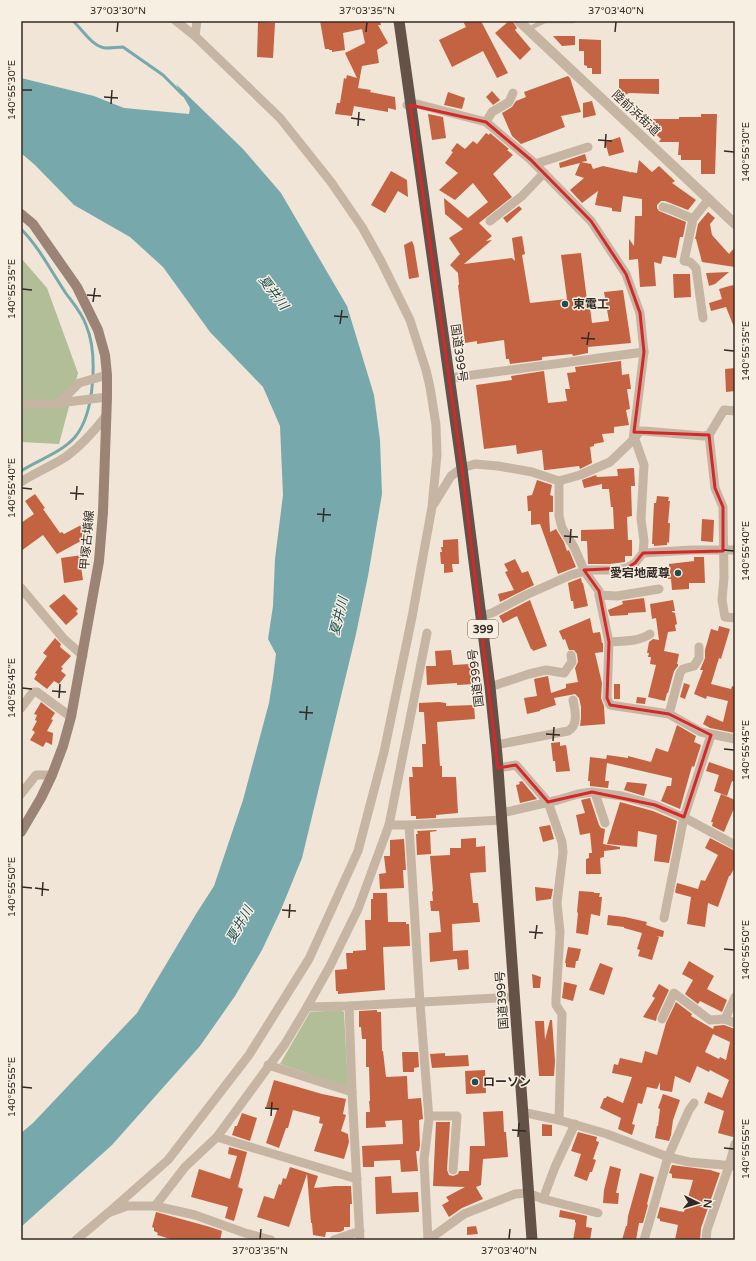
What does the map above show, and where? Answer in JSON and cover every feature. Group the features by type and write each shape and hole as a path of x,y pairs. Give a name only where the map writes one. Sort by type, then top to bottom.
{"highway":[{"name":"国道399号","path":"399,21 409,105 450,378 490,687 502,817 532,1240"}],"main road":[{"name":"甲塚古墳線","path":"21,214 33,224 77,288 98,330 105,355 102,376 106,416 102,538 96,584 71,717 63,746 52,775 41,798 21,832"}],"street":[{"path":"76,1240 168,1160 249,1055 308,959 322,931 358,851 385,744 412,617 432,506 437,455 436,425 430,387 410,320 381,261 362,227 332,182 280,118 195,36 176,21"},
{"path":"195,36 197,21"},
{"name":"陸前浜街道","path":"519,21 735,224"},
{"path":"486,122 492,112 508,102 513,93"},
{"path":"409,105 417,104 486,122 535,164 591,221 626,274 640,313 644,352 633,440 636,442 644,465 640,519 644,541 643,553 635,563 627,568 616,570 590,570 570,576 526,595 492,613 481,616"},
{"path":"535,164 588,148"},
{"path":"490,221 522,196 544,173"},
{"path":"703,318 696,268 690,262 684,261 693,219 709,199"},
{"path":"663,207 693,219"},
{"path":"450,378 644,352"},
{"path":"59,402 79,383 102,376"},
{"path":"21,404 50,404 103,398"},
{"path":"735,411 724,410 709,434 715,488 723,507 724,578 722,600 724,617 735,618"},
{"path":"21,482 67,456 93,432 106,416"},
{"path":"432,506 451,476 462,468 475,464 498,466 532,472 560,481 580,475 610,462 633,440 640,431 644,430 704,436 709,434"},
{"path":"560,481 558,516 562,528 574,547 585,572 598,591 599,595 609,642 607,698 610,705 669,714 701,732 735,739"},
{"path":"643,553 691,550 735,550"},
{"path":"21,588 63,638 83,656"},
{"path":"599,595 617,596 659,589"},
{"path":"154,1206 185,1167 217,1137 268,1065 285,1044 330,966 358,909 389,825 427,633"},
{"path":"609,642 635,640 644,638 650,634"},
{"path":"669,714 680,673 683,669 694,666 699,658 699,647"},
{"path":"490,687 546,670 564,673 572,662 571,655"},
{"path":"21,708 33,692 37,692 71,717"},
{"path":"496,745 568,731 573,728 576,714 572,700"},
{"path":"664,918 684,817 711,734"},
{"path":"498,768 516,765 548,802 562,842 563,852 557,903 560,932 556,1005 562,1014 559,1120"},
{"path":"21,794 36,775 52,775"},
{"path":"389,825 409,825 502,817 548,802 578,794 595,792 622,796 655,805 684,817 735,845"},
{"path":"595,792 605,823"},
{"path":"409,825 420,1003 429,1116 424,1160 428,1240"},
{"path":"662,1019 674,993 710,1020 724,1019 735,1023"},
{"path":"307,1007 420,1003 515,997"},
{"path":"724,1019 735,997"},
{"path":"334,1240 360,1236 349,1006"},
{"path":"268,1065 352,1092"},
{"path":"644,1240 668,1157 689,1110 694,1103"},
{"path":"522,1112 575,1124 608,1134 668,1157 688,1162 732,1166"},
{"path":"429,1116 457,1116 453,1170"},
{"path":"543,1198 555,1167 575,1124"},
{"path":"217,1137 357,1179"},
{"path":"706,1240 708,1230 732,1166 735,1144"},
{"path":"428,1240 464,1214 515,1194 528,1192 543,1198 598,1214"},
{"path":"108,1212 127,1206 154,1206 195,1215 245,1233 271,1240"}],"lane":[{"path":"528,29 545,21 574,21"}],"highlighted area":[{"path":"410,105 486,122 531,160 591,221 626,274 640,313 644,352 634,432 709,435 715,488 723,507 723,551 643,553 635,563 627,568 584,570 599,591 609,642 607,698 610,705 669,714 711,735 684,817 655,805 592,792 548,802 516,765 498,768 462,468"}],"green space":[{"path":"21,258 47,288 78,373 59,444 21,442"},
{"path":"341,1010 344,1012 348,1087 280,1064 310,1012"}],"water":[{"name":"夏井川","path":"21,78 94,96 124,108 189,114 190,108 176,84 243,149 281,193 347,306 374,395 380,440 382,494 368,576 356,634 302,858 280,912 262,950 235,996 200,1046 112,1145 21,1227 21,1133 33,1123 137,1013 214,886 243,800 269,703 276,654 268,639 273,606 275,559 283,495 280,426 263,387 210,332 163,267 130,237 74,205 35,165 21,153"}],"building":[{"path":"320,21 380,21 381,25 378,25 388,43 377,50 379,63 362,66 358,88 395,97 396,110 388,108 388,112 354,106 352,116 335,114 337,103 340,103 344,78 346,79 347,75 357,78 345,53 365,43 362,29 343,33 345,50 332,52 332,50 325,49"},
{"path":"463,21 481,21 508,73 497,78 483,51 452,67 439,40 466,27"},
{"path":"509,21 513,22 517,28 515,30 531,49 520,60 495,33"},
{"path":"258,22 275,23 273,58 257,57"},
{"path":"553,36 575,36 575,45 562,46"},
{"path":"579,39 601,40 601,74 592,74 592,68 587,68 587,66 584,65 584,51 579,51"},
{"path":"568,76 570,78 581,112 561,116 565,127 521,144 512,136 502,113 512,107 516,101 526,97 524,92"},
{"path":"619,79 659,79 659,94 629,93 619,98"},
{"path":"492,91 500,100 493,105 486,97"},
{"path":"448,92 465,98 462,109 444,105"},
{"path":"592,101 596,115 583,118 583,103"},
{"path":"428,114 443,117 446,138 432,140"},
{"path":"701,114 717,114 715,174 701,174 701,160 681,160 681,155 678,155 679,142 659,142 661,139 646,125 646,119 701,117"},
{"path":"486,133 489,135 490,133 509,149 507,150 513,155 493,174 512,197 479,223 492,236 486,241 492,240 464,264 512,258 515,261 512,238 522,236 525,254 522,255 530,303 567,299 561,255 581,253 588,308 590,308 592,323 609,321 604,292 623,290 631,343 588,347 588,353 573,356 572,354 542,357 542,360 510,364 509,359 506,359 504,340 477,344 477,341 465,343 458,273 450,265 460,254 449,238 463,229 445,214 444,198 468,218 488,202 473,183 455,200 439,190 458,173 445,163 453,152 451,151 457,143 465,149 473,141 477,144"},
{"path":"620,137 624,152 609,156 605,142"},
{"path":"585,154 587,161 581,162 591,164 593,169 603,166 630,173 637,173 639,160 652,172 659,166 675,181 672,183 696,200 688,210 665,201 661,201 657,205 659,211 686,222 683,237 680,237 676,258 663,256 661,264 654,262 656,286 640,287 638,259 629,260 629,239 634,246 635,216 642,216 642,199 623,196 621,212 612,211 612,208 595,205 598,191 582,203 570,190 584,178 575,175 580,163 560,168 559,163"},
{"path":"391,171 407,180 408,197 398,191 385,213 371,205"},
{"path":"519,206 522,209 507,223 503,218"},
{"path":"708,212 715,218 710,224 712,235 729,254 735,247 735,267 702,262 695,239 698,224"},
{"path":"412,241 419,277 409,279 404,245"},
{"path":"729,272 715,284 709,286 706,273"},
{"path":"673,274 690,274 691,297 674,298"},
{"path":"733,285 735,292 734,327 726,307 711,311 709,303 722,299 719,289"},
{"path":"621,361 622,375 629,374 631,389 627,389 630,409 626,410 629,425 614,427 614,433 602,434 604,442 594,444 594,446 590,447 592,463 580,469 579,466 544,470 542,450 517,454 516,445 484,449 476,385 512,380 511,376 544,371 548,403 567,401 565,389 570,389 567,373 576,372 575,367"},
{"path":"735,368 735,391 726,392 725,369"},
{"path":"634,468 635,486 631,486 632,516 627,517 628,540 632,540 632,556 625,556 625,562 588,564 587,541 581,541 581,530 614,529 613,507 611,507 609,489 602,489 602,484 584,488 582,480 596,475 597,477 618,476 617,469"},
{"path":"537,480 552,485 550,495 553,496 553,512 549,512 550,532 556,529 564,542 567,551 569,550 576,567 558,574 540,524 531,525 531,511 528,511 527,496 532,495"},
{"path":"35,494 45,508 43,509 60,533 62,532 64,534 83,524 90,536 57,554 43,535 21,551 21,523 34,514 25,501"},
{"path":"657,496 669,497 669,543 667,542 667,545 654,546 654,544 652,544 654,503 656,503"},
{"path":"702,519 714,520 713,542 701,541"},
{"path":"458,539 459,564 452,564 453,572 444,573 444,564 441,564 440,552 442,552 441,547 443,547 443,540"},
{"path":"82,555 84,567 81,567 83,580 64,583 61,558"},
{"path":"694,557 704,557 705,583 689,583 689,589 672,590 671,579 668,579 669,564 694,561"},
{"path":"515,559 522,573 528,571 534,585 500,602 498,594 514,590 505,572 508,571 504,564"},
{"path":"581,578 588,606 574,609 568,583"},
{"path":"64,594 78,609 76,611 78,614 66,625 49,606"},
{"path":"644,598 646,612 610,616 608,610 623,604 622,601"},
{"path":"530,600 547,646 533,651 517,616 503,623 499,616"},
{"path":"673,600 675,611 672,612 675,613 677,624 675,625 676,631 668,632 664,651 679,654 678,666 674,671 665,701 648,697 656,665 650,664 651,657 648,657 649,653 647,653 649,642 653,639 659,640 656,618 652,619 650,604"},
{"path":"590,618 593,633 600,632 603,643 603,652 595,653 602,683 601,698 604,706 605,724 580,726 581,707 579,698 575,694 554,698 556,705 527,714 524,698 537,696 534,679 548,676 551,693 566,688 566,684 578,682 575,668 578,662 577,654 574,650 569,650 565,639 563,640 559,631"},
{"path":"719,626 730,629 721,659 719,658 711,684 731,689 732,686 735,687 735,733 710,728 703,724 707,715 723,722 728,701 707,696 706,699 694,694 703,670 700,670 705,658 705,650 711,629 718,631"},
{"path":"55,638 61,644 60,647 71,656 61,667 63,668 61,671 66,675 59,684 54,681 47,689 34,679 37,674 35,673 47,656 43,653"},
{"path":"451,650 453,665 474,665 475,684 457,685 457,683 427,685 426,666 436,666 435,651"},
{"path":"684,683 690,685 685,699 680,697"},
{"path":"614,684 620,684 620,699 614,699"},
{"path":"637,697 646,698 645,704 636,703"},
{"path":"41,702 55,713 51,719 53,720 47,731 53,733 52,745 46,742 43,747 30,740 35,732 32,730 37,721 35,720 37,715 34,714"},
{"path":"419,703 446,703 446,706 474,705 475,719 437,722 442,777 456,777 458,813 436,815 436,818 416,819 416,816 411,816 409,777 413,777 412,767 423,767 422,744 426,744 424,712 419,712"},
{"path":"677,725 696,736 694,742 701,745 694,767 692,766 680,809 661,801 667,786 671,786 672,778 607,763 605,781 609,781 608,788 590,786 590,781 588,781 590,757 606,759 607,755 628,758 628,756 651,762 656,748 668,752"},
{"path":"560,742 560,746 566,745 570,771 556,772 551,743"},
{"path":"709,762 735,771 735,782 732,781 727,796 714,791 719,775 706,771"},
{"path":"522,781 537,799 520,803 516,785 520,784 519,782"},
{"path":"627,782 647,784 644,796 624,790"},
{"path":"721,794 735,800 735,806 724,832 712,826 713,822 711,822"},
{"path":"590,798 599,825 601,828 605,829 603,844 620,847 620,849 604,851 604,857 600,858 601,874 586,874 586,859 589,858 589,853 592,853 590,833 580,835 576,815 585,813 581,800"},
{"path":"620,802 653,811 677,821 669,863 654,861 657,835 638,831 637,847 607,844"},
{"path":"550,825 554,839 543,842 539,827"},
{"path":"417,831 437,831 430,832 431,854 417,855"},
{"path":"476,838 476,847 485,846 486,872 470,873 473,903 478,903 480,922 452,924 453,951 468,950 469,969 458,970 457,959 430,962 429,933 441,932 439,911 431,911 430,901 433,901 433,891 430,856 450,855 450,848 461,848 461,839"},
{"path":"710,838 735,851 735,867 729,876 718,907 708,903 705,927 687,924 691,897 675,892 677,883 698,889 701,880 705,881 718,855 705,848"},
{"path":"404,839 406,870 403,870 404,888 380,889 379,874 386,873 384,856 390,856 390,840"},
{"path":"535,887 553,889 551,899 536,901"},
{"path":"579,891 600,893 599,897 602,897 600,916 591,914 588,935 576,933"},
{"path":"373,893 387,893 388,922 406,922 406,924 409,924 410,946 383,947 385,990 338,994 338,991 336,991 335,970 347,969 346,953 366,950 365,920 371,920 371,899 373,899"},
{"path":"608,915 647,922 646,925 664,931 663,937 656,936 659,937 652,960 638,956 640,950 637,949 642,933 624,927 607,925"},
{"path":"568,947 581,949 575,968 566,967 565,963"},
{"path":"689,961 714,976 707,989 727,1000 722,1012 700,1001 698,1004 685,994 693,980 682,974"},
{"path":"600,963 613,968 604,995 589,990"},
{"path":"532,974 541,977 540,988 533,988"},
{"path":"564,982 577,985 573,1001 562,998"},
{"path":"659,984 669,990 656,1021 643,1017 655,998 652,996"},
{"path":"676,1002 692,1014 691,1016 713,1029 714,1026 724,1025 735,1029 735,1128 733,1137 718,1133 724,1111 704,1103 708,1092 722,1098 729,1080 710,1070 709,1072 697,1066 690,1083 675,1076 672,1092 660,1090 660,1082 657,1089 647,1087 642,1104 638,1103 632,1124 635,1125 632,1135 618,1129 621,1118 600,1108 604,1098 607,1096 623,1103 632,1077 612,1073 614,1064 618,1065 620,1058 642,1063 645,1051 657,1055 666,1023","holes":["713,1034 730,1042 726,1060 720,1057 719,1059 705,1052"]},
{"path":"377,1010 377,1012 381,1012 382,1051 386,1077 407,1076 408,1099 421,1098 423,1119 419,1120 420,1145 419,1151 416,1151 418,1171 401,1172 400,1160 374,1161 374,1167 363,1167 362,1146 403,1144 402,1120 385,1121 386,1127 366,1128 366,1112 370,1112 369,1067 366,1067 366,1039 362,1039 361,1027 359,1027 359,1011"},
{"path":"550,1020 552,1020 555,1061 554,1076 539,1076 535,1021 544,1021 545,1040"},
{"path":"402,1052 418,1052 419,1067 414,1068 414,1072 403,1072"},
{"path":"445,1053 445,1056 468,1055 469,1066 432,1068 430,1054"},
{"name":"ローソン","path":"485,1070 486,1093 466,1094 465,1071"},
{"path":"274,1080 322,1094 346,1099 343,1114 346,1115 341,1131 348,1134 349,1142 344,1159 314,1151 323,1124 319,1123 320,1117 293,1110 288,1128 286,1128 279,1148 266,1143 277,1110 266,1107"},
{"path":"663,1094 680,1100 673,1120 669,1141 655,1138 660,1109 658,1108"},
{"path":"503,1111 504,1132 506,1132 508,1157 483,1159 481,1185 476,1187 483,1199 462,1208 449,1217 442,1205 449,1201 446,1197 465,1187 433,1186 436,1122 450,1122 447,1170 449,1175 453,1176 458,1174 459,1171 469,1171 470,1146 485,1146 483,1112"},
{"path":"242,1113 257,1118 250,1141 232,1135"},
{"path":"542,1124 552,1125 552,1136 542,1136"},
{"path":"578,1132 597,1137 596,1141 599,1142 593,1159 596,1160 587,1181 574,1176 581,1154 571,1151"},
{"path":"229,1147 247,1152 238,1187 243,1189 234,1221 225,1218 228,1207 191,1197 199,1169 230,1179 237,1156 228,1154"},
{"path":"672,1165 710,1170 720,1173 701,1228 700,1240 675,1240 678,1225 660,1221 660,1219 657,1218 660,1207 684,1212 693,1180 672,1178 672,1174 669,1173"},
{"path":"610,1166 621,1169 616,1193 619,1193 618,1204 603,1203 604,1190"},
{"path":"290,1167 318,1176 314,1188 351,1186 352,1204 350,1204 350,1227 344,1227 344,1230 340,1232 326,1232 325,1237 313,1235 307,1174 289,1227 257,1217 264,1196 274,1199 279,1184 281,1185 283,1178 286,1179"},
{"path":"640,1173 654,1177 648,1205 643,1223 639,1223 636,1240 622,1240 627,1226 628,1216"},
{"path":"391,1176 392,1193 418,1192 419,1212 376,1214 375,1177"},
{"path":"560,1210 587,1216 586,1227 592,1228 590,1240 573,1240 576,1223 575,1220 559,1217"},
{"path":"156,1212 222,1231 220,1240 174,1240 157,1235 158,1233 154,1231 154,1228 152,1227"},
{"path":"476,1226 478,1234 467,1235 467,1227"}],"waterway":[{"path":"73,21 88,38 97,45 107,48 123,47 163,75 183,95"},
{"path":"21,229 39,251 82,316 90,337 93,366 87,413 82,426 75,437 63,448 21,471"}],"place":[{"name":"東電工","path":"565,304"},
{"name":"愛宕地蔵尊","path":"678,573"},
{"name":"ローソン","path":"475,1082"}]}
